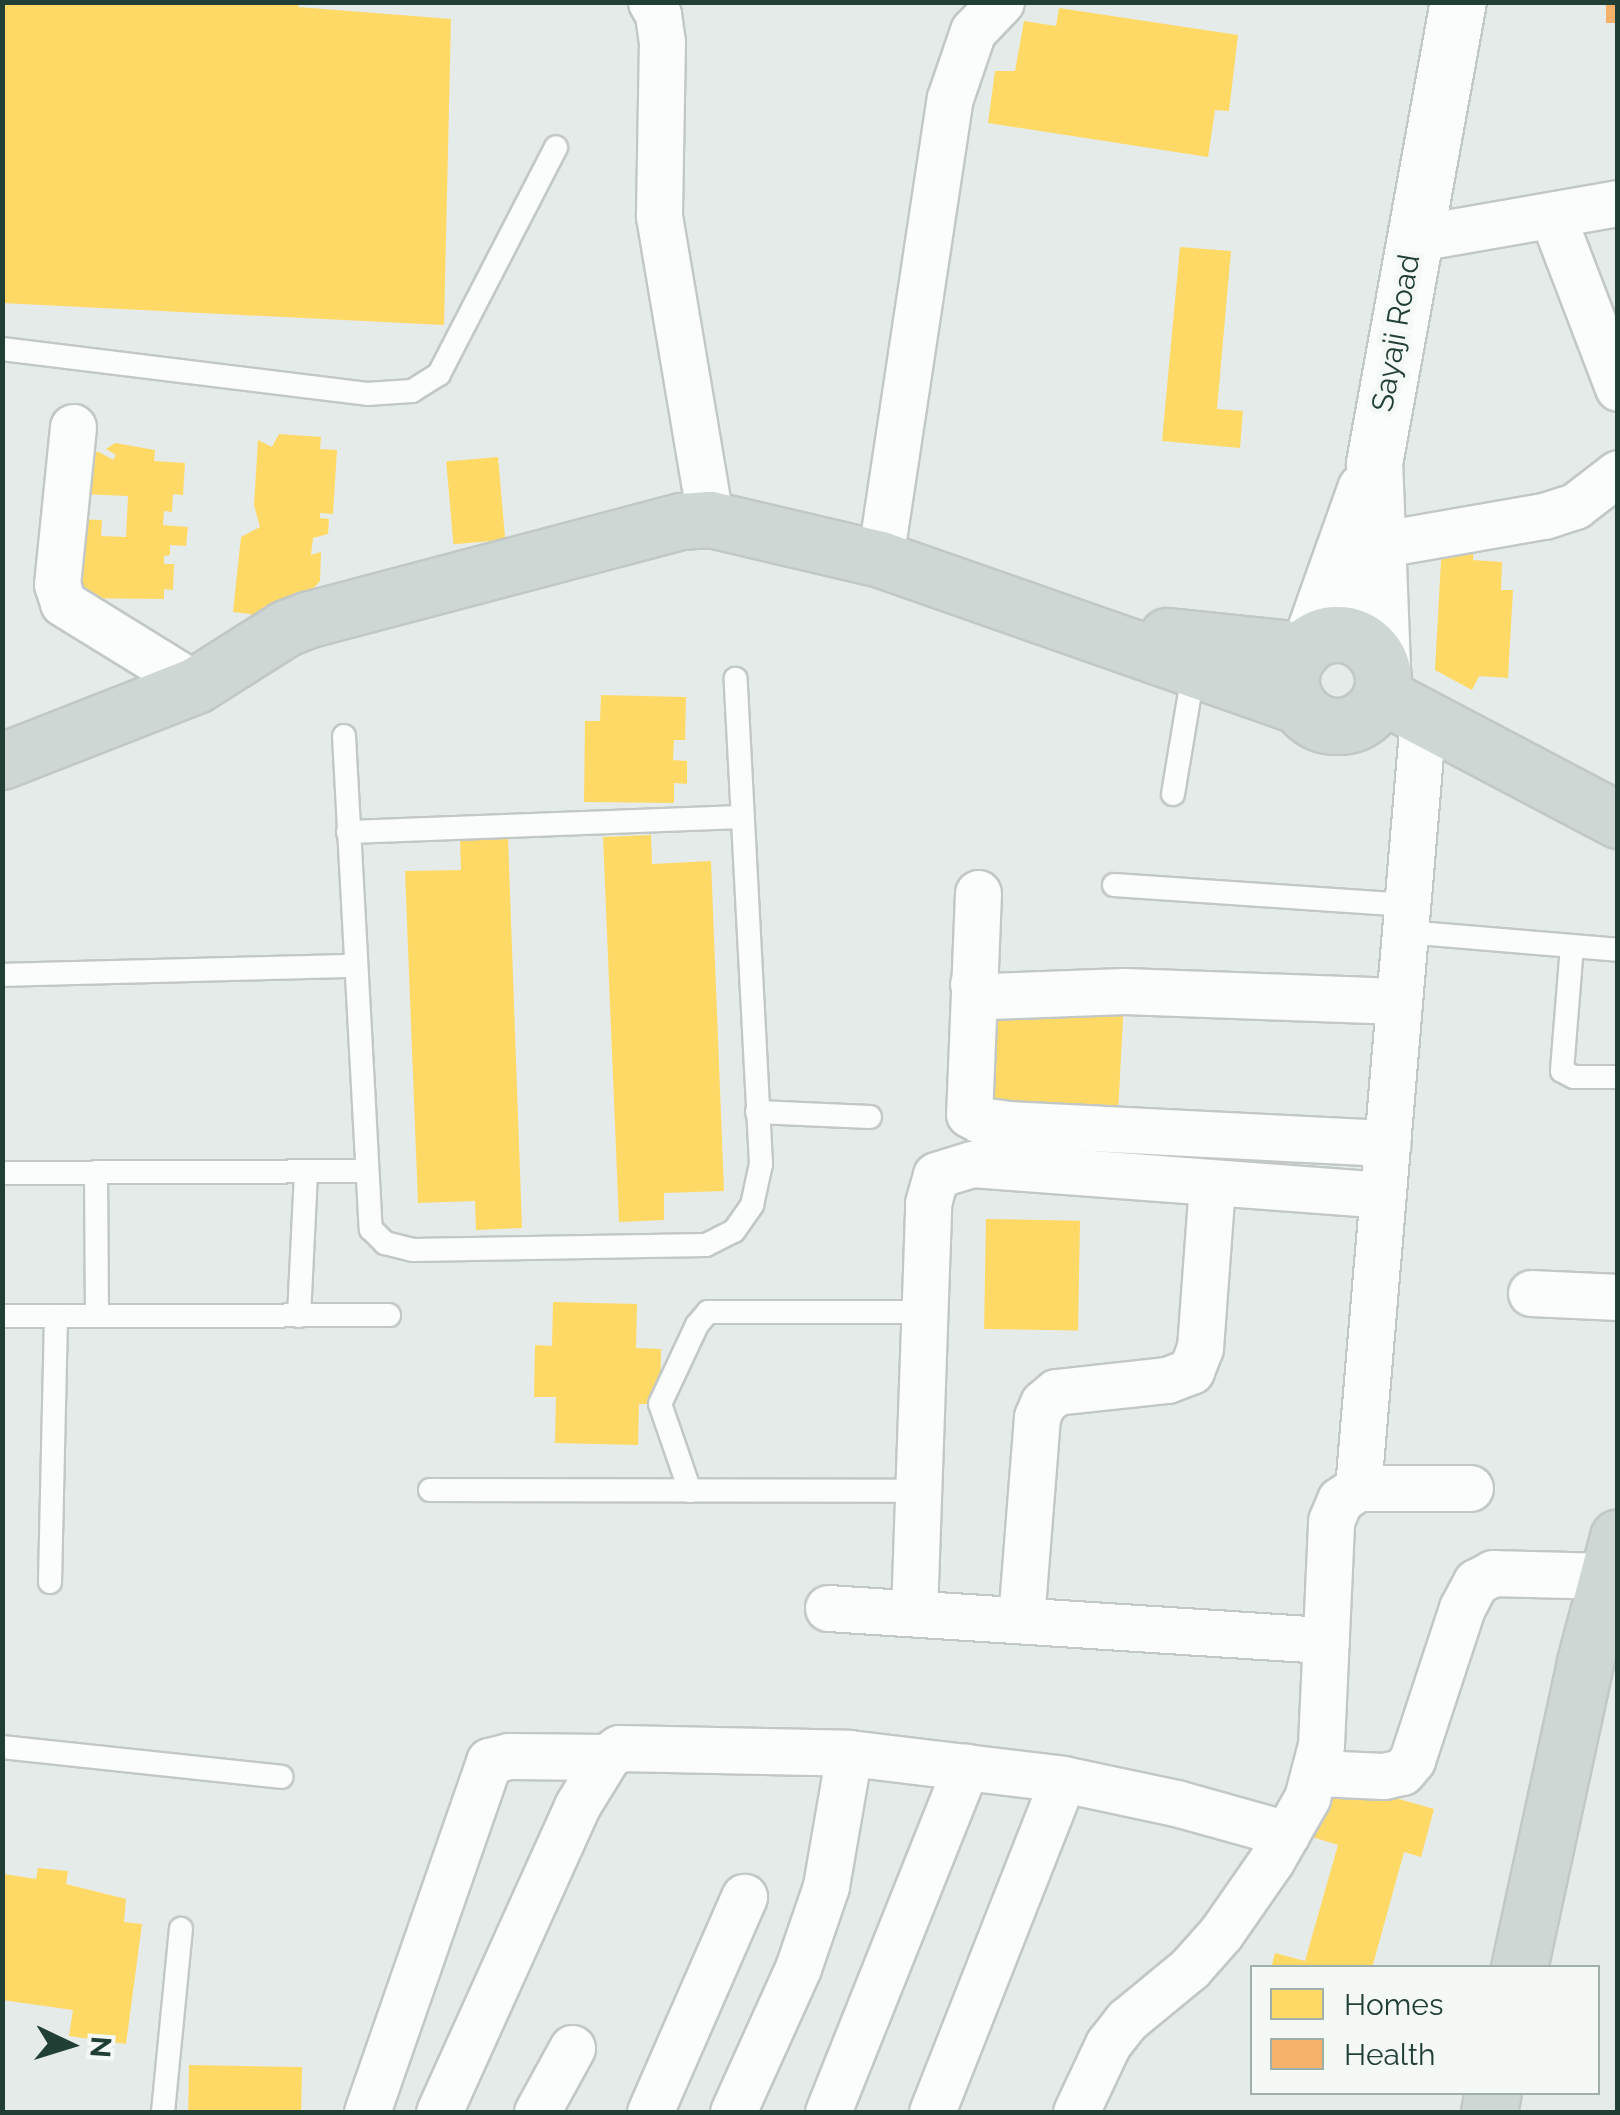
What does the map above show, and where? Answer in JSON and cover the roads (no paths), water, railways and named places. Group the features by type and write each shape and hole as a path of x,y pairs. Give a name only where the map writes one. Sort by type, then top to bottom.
{"main road":[{"name":"Sayaji Road","path":"1395,694 1377,545 1374,463 1458,2"},
{"path":"1298,705 1291,687 1292,667 1306,646 1374,463"},
{"path":"2,761 196,685 286,628 310,619 642,531 710,519 880,559 1298,705 1317,722 1342,726 1366,716 1395,694"},
{"path":"1079,628 1306,646 1338,633 1365,643 1395,694 1618,820"},
{"path":"1521,1965 1612,1556"}],"street":[{"path":"880,559 950,98 973,31 1001,2"},
{"path":"661,6 659,216 710,519"},
{"path":"1412,240 1618,203"},
{"path":"1552,214 1618,388"},
{"path":"72,427 57,584 63,603 196,685"},
{"path":"1377,545 1544,516 1611,488"},
{"path":"1358,1488 1406,918 1395,694"},
{"path":"978,893 968,1114 980,1120 1388,1143"},
{"path":"973,984 990,996 1124,991 1399,1001"},
{"path":"914,1613 928,1203 936,1175 952,1166 972,1164 1383,1195"},
{"path":"1022,1620 1037,1417 1044,1402 1056,1392 1167,1380 1191,1371 1200,1348 1212,1184"},
{"path":"1531,1294 1618,1297"},
{"path":"1076,2112 1108,2044 1127,2020 1190,1968 1221,1933 1287,1834 1316,1772 1332,1521 1340,1500 1358,1488 1470,1488"},
{"path":"1316,1772 1384,1776 1402,1772 1412,1760 1462,1608 1476,1582 1493,1572 1612,1556"},
{"path":"828,1608 1326,1640"},
{"path":"438,2112 578,1806 607,1757 618,1748 640,1745 849,1753 1063,1779 1176,1803 1287,1834"},
{"path":"733,2112 798,1968 826,1886 849,1753"},
{"path":"420,2112 369,2108 488,1761 510,1756 607,1757"},
{"path":"828,2112 966,1767"},
{"path":"932,2112 1063,1779"},
{"path":"650,2112 744,1897"},
{"path":"537,2112 572,2048"}],"lane":[{"path":"2,349 367,394 412,391 439,374 449,358 556,147"},
{"path":"1173,794 1194,668"},
{"path":"344,736 371,1228 385,1243 412,1250 706,1245 734,1231 752,1205 761,1164 736,679"},
{"path":"348,832 743,817"},
{"path":"1114,885 1406,918 1618,950"},
{"path":"1572,946 1562,1071 1574,1077 1618,1077"},
{"path":"2,976 355,966"},
{"path":"758,1112 870,1117"},
{"path":"96,1172 98,1316"},
{"path":"299,1316 306,1172"},
{"path":"2,1173 368,1172"},
{"path":"690,1491 660,1404 697,1325 708,1312 924,1312"},
{"path":"2,1316 389,1315"},
{"path":"50,1582 56,1316"},
{"path":"430,1490 919,1491"},
{"path":"2,1746 281,1777"},
{"path":"163,2112 180,1929"}]}
